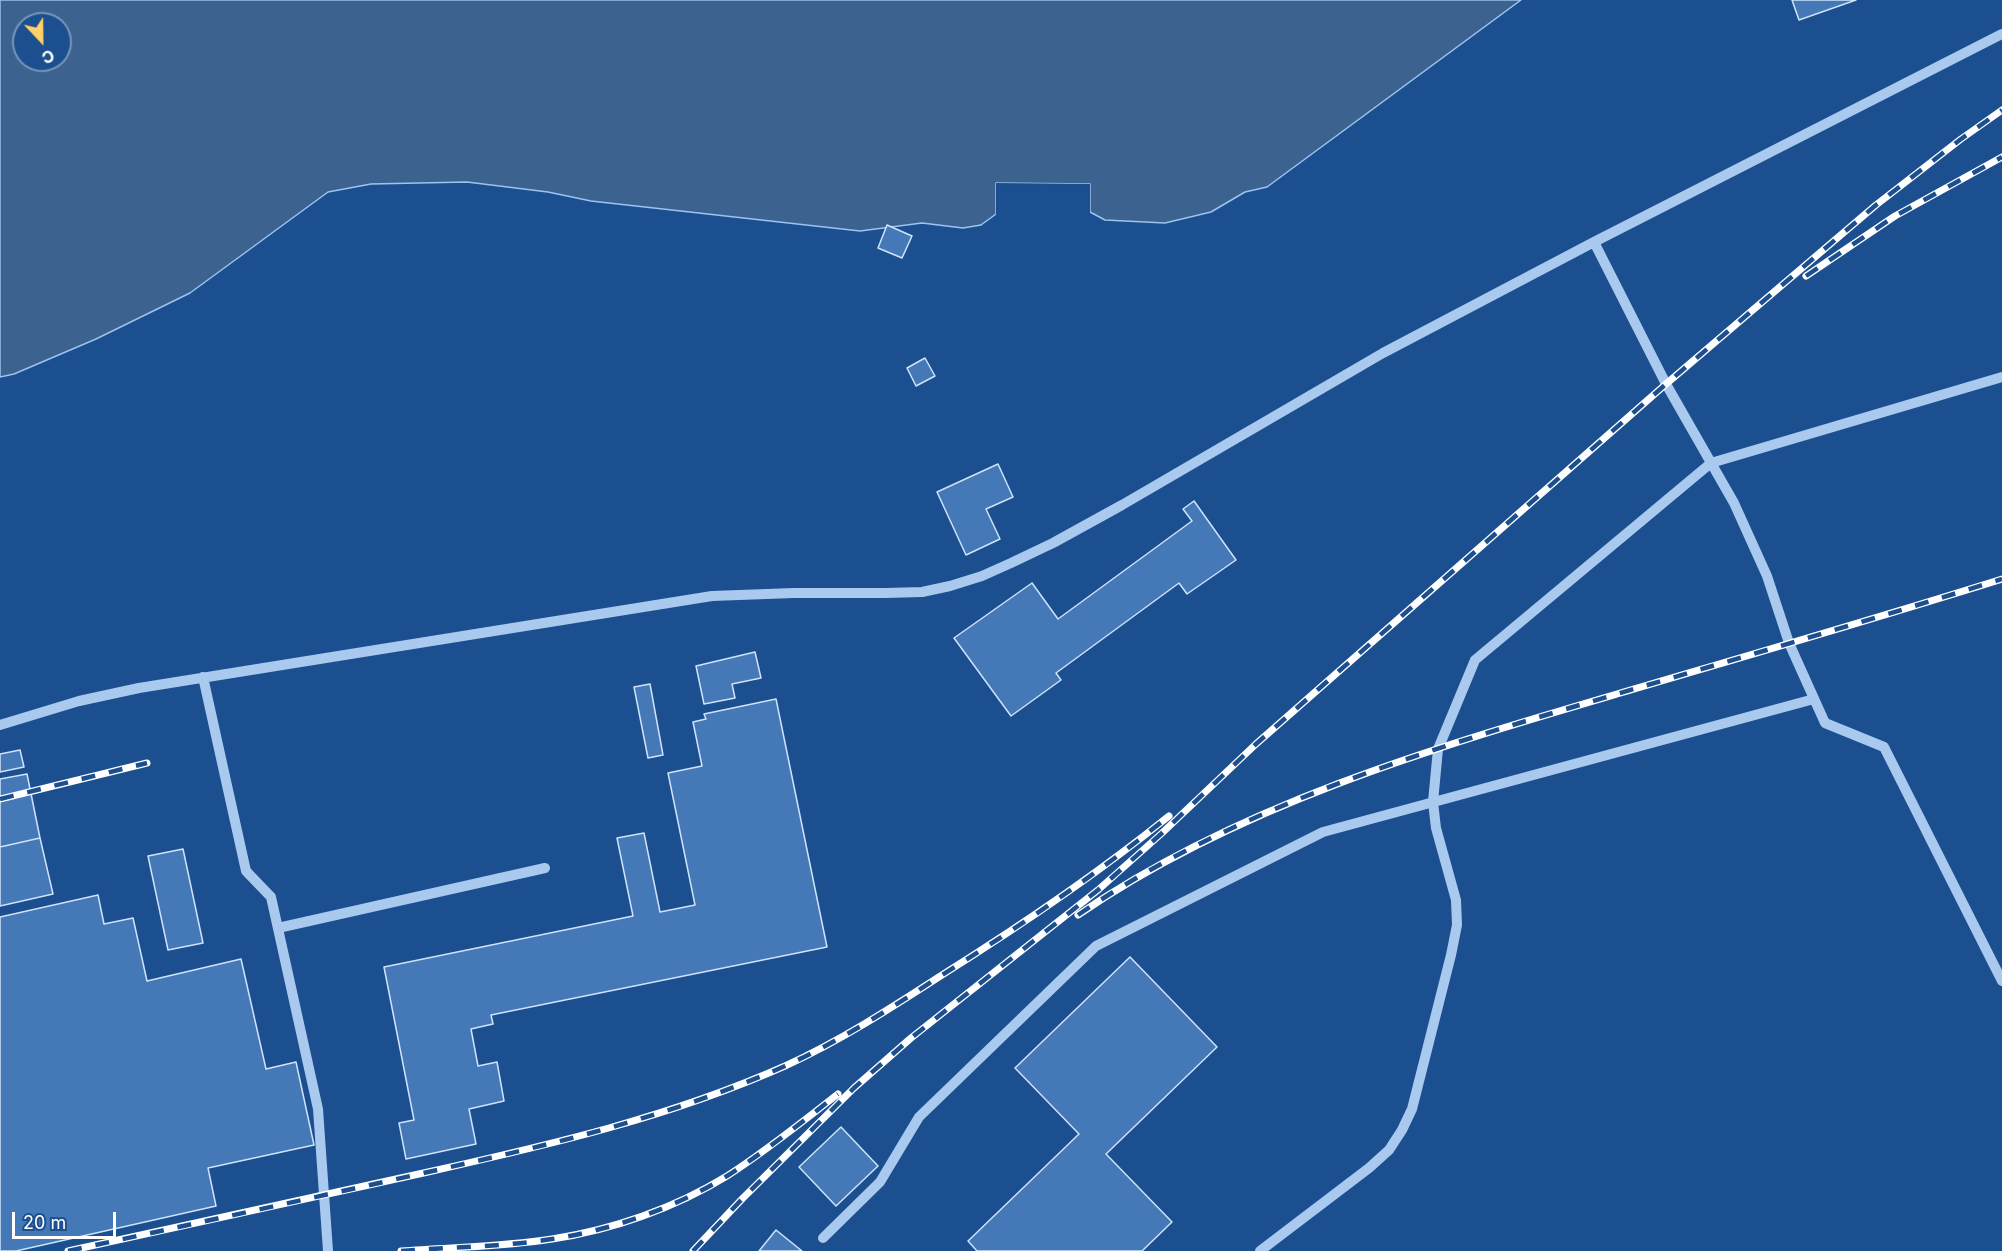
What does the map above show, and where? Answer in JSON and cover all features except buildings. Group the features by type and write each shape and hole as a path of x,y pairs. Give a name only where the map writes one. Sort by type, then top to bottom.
{"street":[{"path":"0,725 79,701 203,677 712,596 922,592 982,576 1053,543 1383,353 1594,242 2002,34"},
{"path":"1594,242 1666,384 1734,503 1767,576 1789,643 1825,723 1884,747 2002,981"},
{"path":"1260,1251 1369,1168 1389,1150 1412,1108 1451,956 1456,925 1456,900 1436,828 1434,802 1438,750 1475,660 1712,463 2002,377"},
{"path":"203,677 246,871 271,897 318,1109 328,1251"},
{"path":"823,1238 880,1182 919,1117 1096,946 1323,832 1815,699"},
{"path":"278,928 544,868"}],"water":[{"path":"0,0 1521,0 1267,187 1245,192 1211,212 1165,223 1105,220 1090,212 1090,184 996,183 996,214 981,225 963,228 922,223 860,231 591,201 548,192 467,182 371,184 328,192 190,293 96,339 14,374 0,377"}],"pier":[{"path":"996,183 1090,184 1090,216 1087,213 1087,187 999,186 999,214 996,217"}],"railway":[{"path":"693,1251 854,1088 911,1038 1098,890 1256,744 1666,384 1876,205 2002,110"},
{"path":"1806,276 1895,216 2002,157"},
{"path":"1078,915 1140,876 1204,842 1270,811 1338,784 1548,714 2002,579"},
{"path":"0,799 147,763"},
{"path":"68,1251 564,1140 653,1115 742,1084 826,1046 904,1000 1057,899 1114,859 1169,816"},
{"path":"401,1251 552,1239 620,1224 665,1208 727,1176 838,1094"}]}
